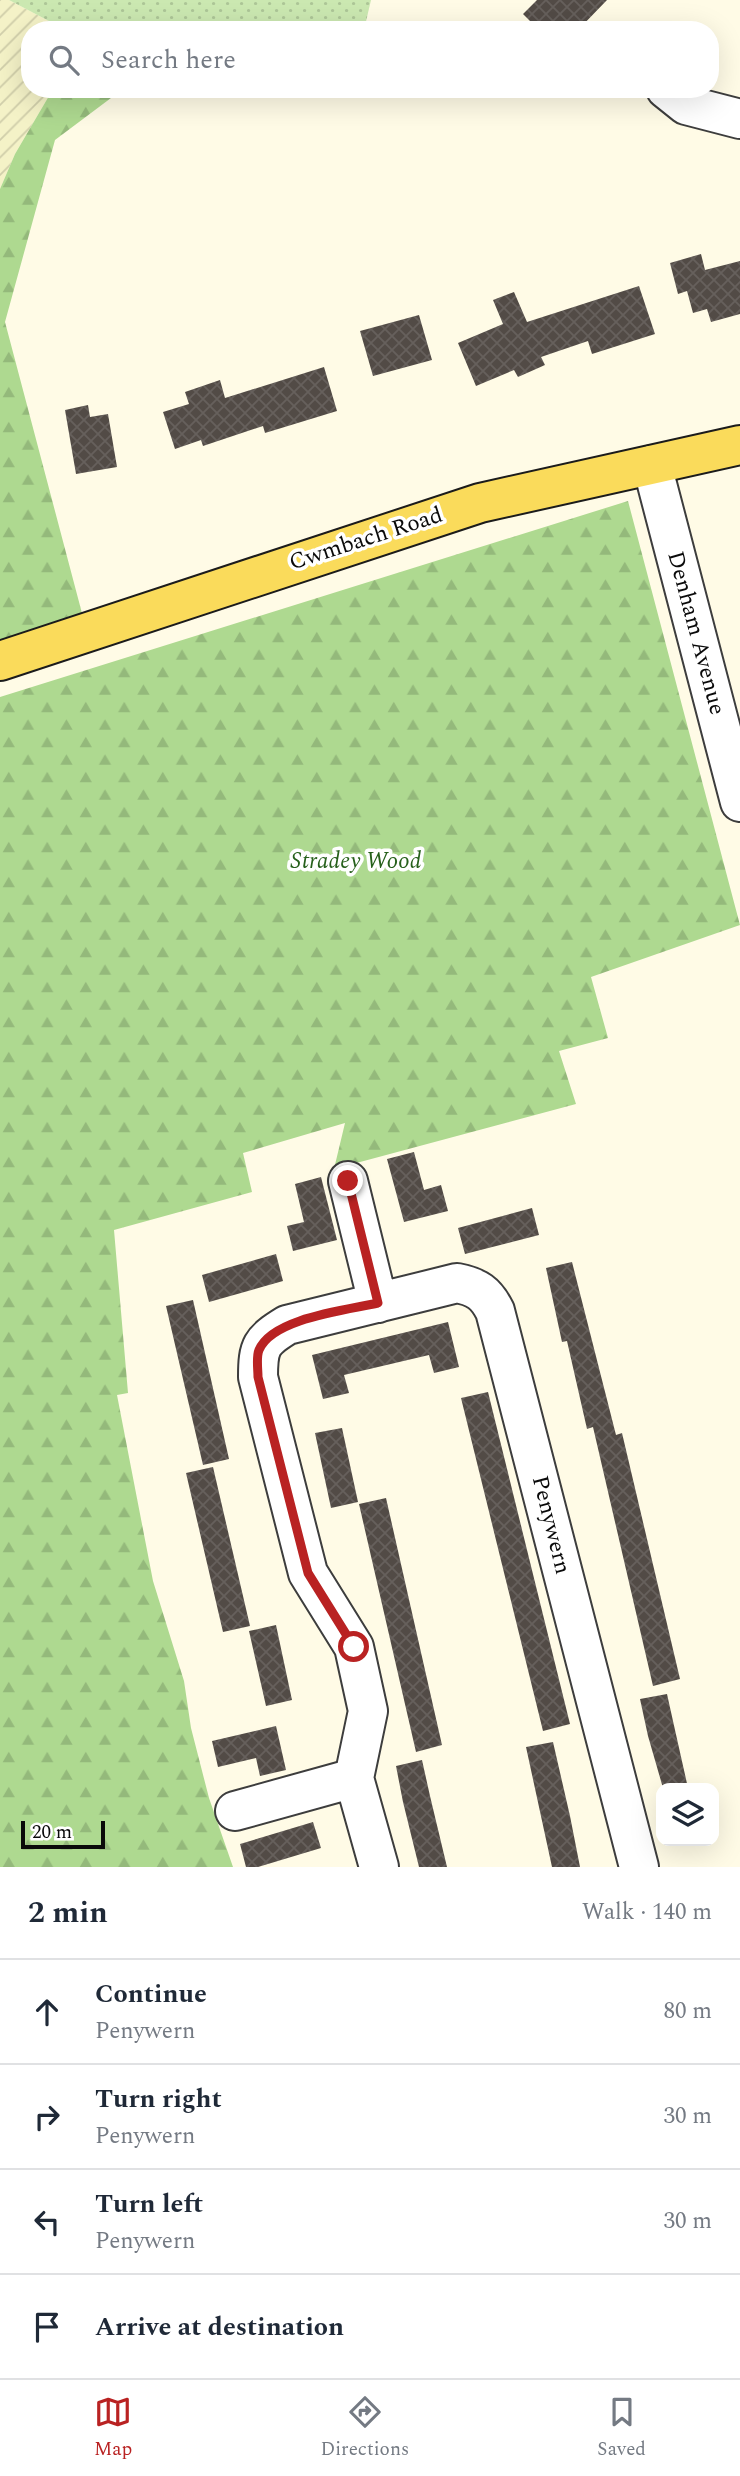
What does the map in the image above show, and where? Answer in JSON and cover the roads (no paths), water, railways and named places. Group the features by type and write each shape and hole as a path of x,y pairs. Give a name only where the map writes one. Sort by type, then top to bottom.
{"main road":[{"name":"Cwmbach Road","path":"0,661 480,503 740,444"}],"street":[{"path":"677,98 686,105 740,119"},
{"name":"Denham Avenue","path":"652,465 733,746 740,802"},
{"path":"348,1181 378,1303"},
{"name":"Penywern","path":"379,1867 354,1778 369,1711 354,1647 308,1573 258,1377 258,1351 268,1336 287,1325 457,1283 473,1287 487,1295 495,1311 639,1867"},
{"path":"235,1811 354,1778"}],"park label":[{"name":"Stradey Wood","path":"356,861"}]}
